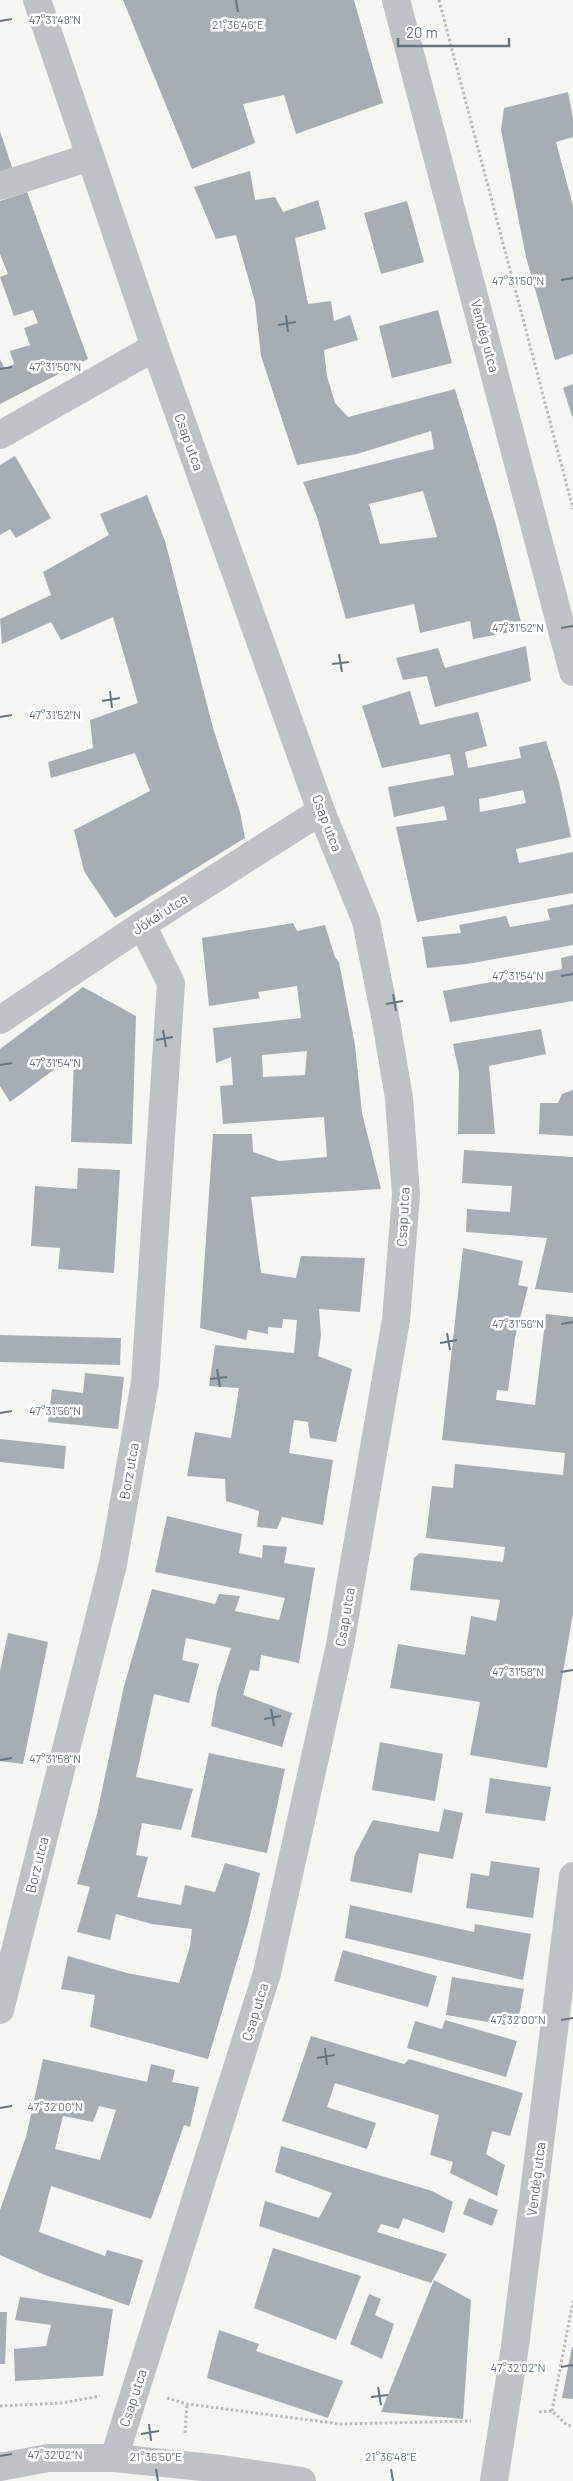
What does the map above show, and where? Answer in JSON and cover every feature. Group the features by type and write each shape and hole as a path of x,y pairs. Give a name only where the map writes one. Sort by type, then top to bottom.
{"street":[{"name":"Csap utca","path":"37,0 155,347 321,810 366,921 386,1021 398,1098 406,1195 396,1320 340,1645 267,1972 114,2458"},
{"name":"Vendég utca","path":"396,0 573,672"},
{"path":"0,186 90,157"},
{"path":"0,435 155,347"},
{"name":"Jókai utca","path":"0,1020 142,925 321,810"},
{"name":"Borz utca","path":"0,2010 113,1564 145,1382 171,983 142,925"},
{"name":"Vendég utca","path":"494,2481 506,2413 573,1876"},
{"path":"0,2467 45,2470 114,2458 222,2469 302,2481"}],"path":[{"path":"439,0 573,509"},
{"path":"552,2411 573,2301"},
{"path":"0,2406 62,2403 136,2390 187,2404 340,2424 470,2421 506,2413 552,2411 567,2425 573,2426"}],"building":[{"path":"123,0 354,0 383,103 296,134 284,95 243,104 255,143 192,169"},
{"path":"568,92 573,119 573,137 556,142 573,206 573,354 555,360 526,257 501,130 504,108"},
{"path":"0,131 13,170 0,174"},
{"path":"250,171 255,200 275,197 283,212 318,200 326,229 295,238 308,304 331,301 334,321 350,315 358,340 324,350 327,376 335,403 348,417 455,389 496,525 523,630 473,639 470,621 420,633 414,604 346,619 317,517 303,482 434,449 431,431 357,454 297,465 261,356 255,302 236,235 216,239 194,187","holes":["423,491 437,537 380,544 369,504"]},
{"path":"27,192 88,359 0,404 0,359 5,369 14,364 10,351 30,345 24,328 38,323 33,310 14,316 0,277 8,274 0,254 0,201"},
{"path":"407,201 424,262 381,274 364,213"},
{"path":"438,310 452,363 392,378 379,326"},
{"path":"573,384 573,419 563,388"},
{"path":"15,456 51,518 16,538 10,529 0,535 0,465"},
{"path":"147,495 165,541 213,728 240,812 245,838 115,918 84,871 74,830 150,791 135,753 51,778 48,762 93,748 90,720 138,703 113,617 61,640 51,622 2,644 0,619 51,595 43,572 109,535 100,514"},
{"path":"526,646 531,681 435,707 427,676 403,680 396,658 438,648 445,668"},
{"path":"410,691 420,725 478,712 487,746 465,752 468,768 521,758 519,747 546,741 559,782 571,837 516,849 519,863 573,852 573,893 417,922 396,827 447,820 444,806 394,817 388,787 454,775 450,754 382,768 362,706","holes":["523,790 526,803 480,812 479,799"]},
{"path":"573,904 573,945 467,964 427,968 422,937 461,933 459,925 506,916 510,927 550,920 547,909"},
{"path":"293,923 297,931 325,925 335,957 339,962 355,1045 362,1113 381,1189 251,1197 261,1273 296,1278 301,1256 365,1258 360,1312 319,1309 321,1335 318,1356 352,1369 336,1442 310,1438 308,1422 294,1420 289,1453 333,1460 323,1525 282,1517 277,1529 257,1527 259,1511 226,1501 225,1479 187,1476 195,1432 231,1438 239,1388 209,1386 215,1345 294,1353 297,1320 283,1319 282,1328 268,1327 268,1334 248,1330 246,1340 200,1328 213,1134 252,1134 253,1152 279,1161 327,1157 324,1117 223,1124 220,1086 233,1085 231,1057 216,1063 213,1028 301,1018 297,986 258,992 260,998 209,1006 202,938","holes":["307,1051 305,1075 263,1077 262,1055"]},
{"path":"573,955 573,1001 450,1022 443,991 562,969 561,958"},
{"path":"83,987 136,1016 132,1144 71,1142 74,1055 10,1102 0,1086 0,1049"},
{"path":"541,1029 546,1054 489,1066 495,1134 458,1134 459,1072 453,1044"},
{"path":"573,1090 573,1136 539,1134 540,1103 558,1103 562,1094"},
{"path":"464,1150 573,1157 573,1293 535,1289 547,1238 466,1232 467,1209 510,1212 512,1186 462,1183"},
{"path":"78,1168 120,1170 114,1273 58,1269 60,1248 31,1246 35,1186 77,1189"},
{"path":"463,1248 523,1261 518,1285 528,1287 515,1338 508,1391 497,1390 496,1400 535,1405 546,1314 573,1317 573,1613 547,1768 470,1755 480,1702 390,1688 398,1644 465,1655 471,1616 496,1621 500,1600 410,1590 414,1558 420,1553 503,1562 505,1547 426,1538 432,1486 453,1488 455,1464 563,1475 565,1453 442,1440"},
{"path":"0,1335 121,1338 120,1365 0,1362"},
{"path":"85,1373 124,1377 118,1429 48,1422 52,1389 83,1393"},
{"path":"0,1439 66,1446 64,1469 0,1462"},
{"path":"167,1516 242,1534 239,1553 262,1558 263,1545 287,1547 284,1563 315,1568 299,1663 261,1655 259,1671 250,1670 243,1695 292,1713 282,1747 211,1726 217,1692 231,1648 186,1638 182,1660 199,1664 189,1703 154,1694 136,1777 193,1789 181,1830 142,1823 136,1855 148,1857 137,1897 181,1905 185,1885 215,1892 225,1863 260,1873 248,1924 208,2059 90,2027 95,1995 61,1989 68,1956 127,1973 179,1983 190,1946 192,1929 152,1924 116,1914 110,1940 77,1932 90,1887 77,1884 97,1814 124,1686 152,1589 215,1604 219,1594 240,1596 235,1611 279,1620 285,1598 155,1572"},
{"path":"8,1633 48,1642 23,1764 0,1761 0,1671"},
{"path":"380,1742 443,1754 435,1801 372,1790"},
{"path":"209,1753 285,1769 267,1853 191,1837"},
{"path":"490,1778 551,1787 545,1821 485,1813"},
{"path":"444,1809 463,1813 453,1859 419,1853 412,1893 350,1881 355,1854 373,1820 439,1832"},
{"path":"491,1861 540,1868 533,1918 466,1908 471,1873 489,1876"},
{"path":"350,1905 474,1932 475,1924 531,1934 523,1980 345,1938"},
{"path":"343,1950 437,1976 428,2007 334,1981"},
{"path":"452,1977 524,1989 517,2027 446,2015"},
{"path":"445,2020 517,2041 506,2077 407,2048 415,2021 442,2029"},
{"path":"311,2036 404,2064 409,2059 523,2093 510,2136 492,2131 486,2154 505,2165 497,2196 450,2173 453,2162 430,2155 439,2115 335,2083 327,2107 376,2123 367,2149 282,2121"},
{"path":"43,2059 147,2082 151,2064 175,2070 172,2082 199,2087 190,2127 184,2125 151,2219 51,2186 39,2232 105,2256 107,2250 143,2260 129,2306 45,2275 0,2255 0,2210 26,2137","holes":["99,2106 116,2110 100,2160 55,2149 63,2116 93,2122"]},
{"path":"281,2146 432,2191 453,2202 444,2233 403,2218 399,2229 381,2224 377,2232 447,2254 431,2283 259,2226 265,2201 319,2218 332,2193 275,2172"},
{"path":"469,2198 498,2210 492,2226 463,2214"},
{"path":"273,2248 361,2276 336,2340 254,2308"},
{"path":"434,2280 471,2300 463,2419 381,2412"},
{"path":"369,2294 381,2299 375,2315 394,2324 382,2359 350,2344"},
{"path":"20,2297 113,2309 103,2376 15,2381 14,2349 46,2346 51,2325 15,2320"},
{"path":"0,2312 7,2312 5,2364 0,2364"},
{"path":"219,2330 259,2344 256,2351 343,2381 328,2418 207,2378"},
{"path":"573,2347 573,2399 562,2398"}]}
